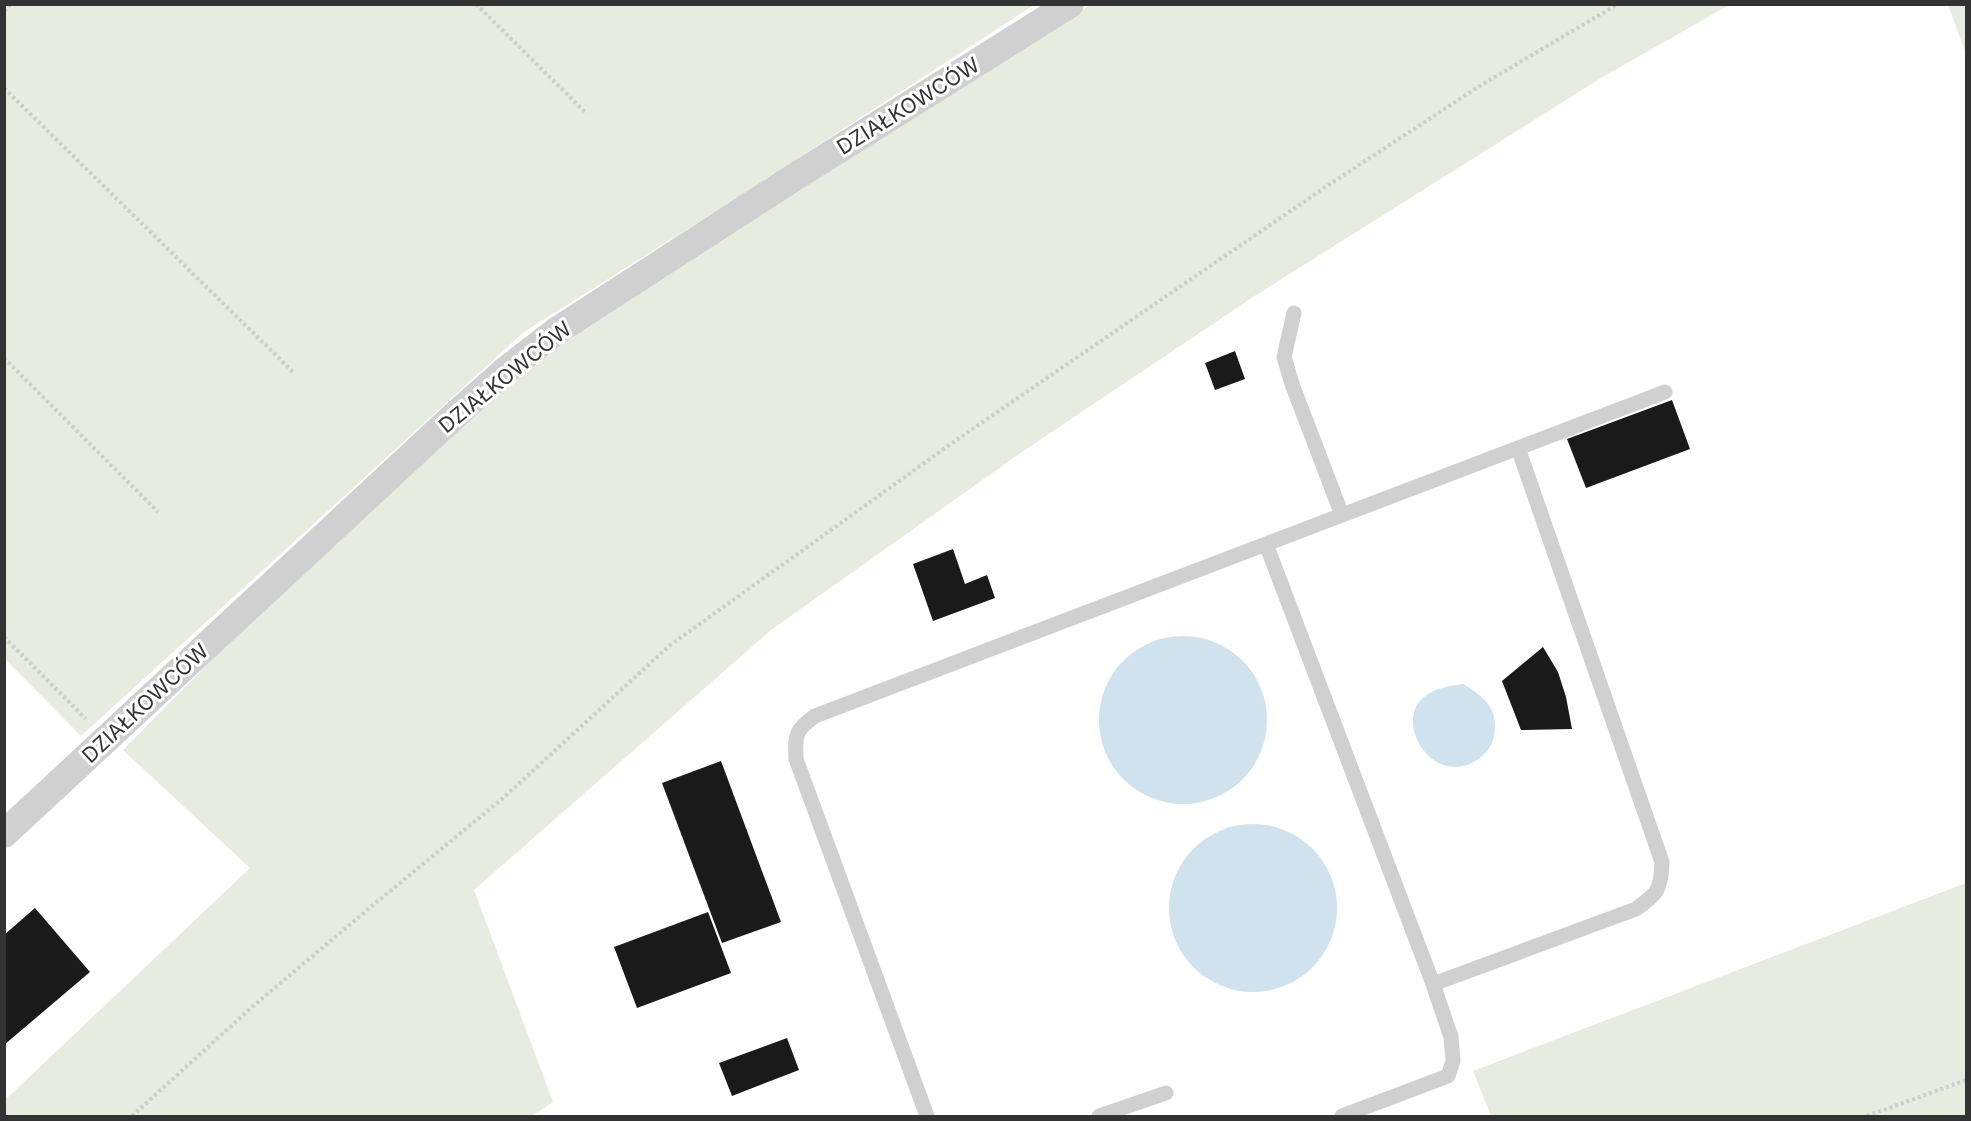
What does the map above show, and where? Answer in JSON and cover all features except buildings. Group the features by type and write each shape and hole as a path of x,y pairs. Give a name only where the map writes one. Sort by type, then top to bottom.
{"street":[{"name":"DZIAŁKOWCÓW","path":"4,834 506,370 555,332 793,178 1070,4"}],"lane":[{"path":"1294,313 1284,357 1292,384 1342,514"},
{"path":"927,1116 796,759 795,741 801,726 815,716 1665,392"},
{"path":"1432,984 1636,909 1653,897 1661,883 1662,862 1518,448"},
{"path":"1266,544 1451,1037 1453,1061 1448,1076 1342,1116"},
{"path":"1099,1116 1166,1093"}],"path":[{"path":"4,11 11,4"},
{"path":"476,4 587,114"},
{"path":"132,1116 252,1007 502,799 669,646 955,441 1327,186 1478,87 1618,4"},
{"path":"4,88 295,374"},
{"path":"4,358 158,513"},
{"path":"4,637 106,740"},
{"path":"1867,1116 1966,1080"}],"shaded area":[{"path":"4,5 1034,5 732,201 524,332 81,736 5,659"},
{"path":"1090,5 1729,5 1601,78 1253,297 1022,452 771,630 474,890 553,1102 532,1116 5,1116 5,1100 250,868 123,750 445,424 531,364 964,83"},
{"path":"1948,5 1966,5 1966,54"},
{"path":"1966,883 1966,1116 1491,1116 1473,1071"}],"water":[{"path":"1183,636 1215,643 1230,650 1242,661 1253,673 1260,688 1267,720 1260,752 1253,767 1242,779 1230,790 1215,797 1183,804 1151,797 1136,790 1124,779 1113,767 1106,752 1099,720 1106,688 1113,673 1124,661 1136,650 1151,643"},
{"path":"1463,684 1475,691 1489,706 1494,718 1494,734 1490,746 1481,757 1464,766 1448,766 1434,760 1423,750 1416,736 1413,722 1415,708 1432,691"},
{"path":"1253,824 1285,831 1300,838 1312,849 1323,861 1330,876 1337,908 1330,940 1323,955 1312,967 1300,978 1285,985 1253,992 1221,985 1206,978 1194,967 1183,955 1176,940 1169,908 1176,876 1183,861 1194,849 1206,838 1221,831"}]}
